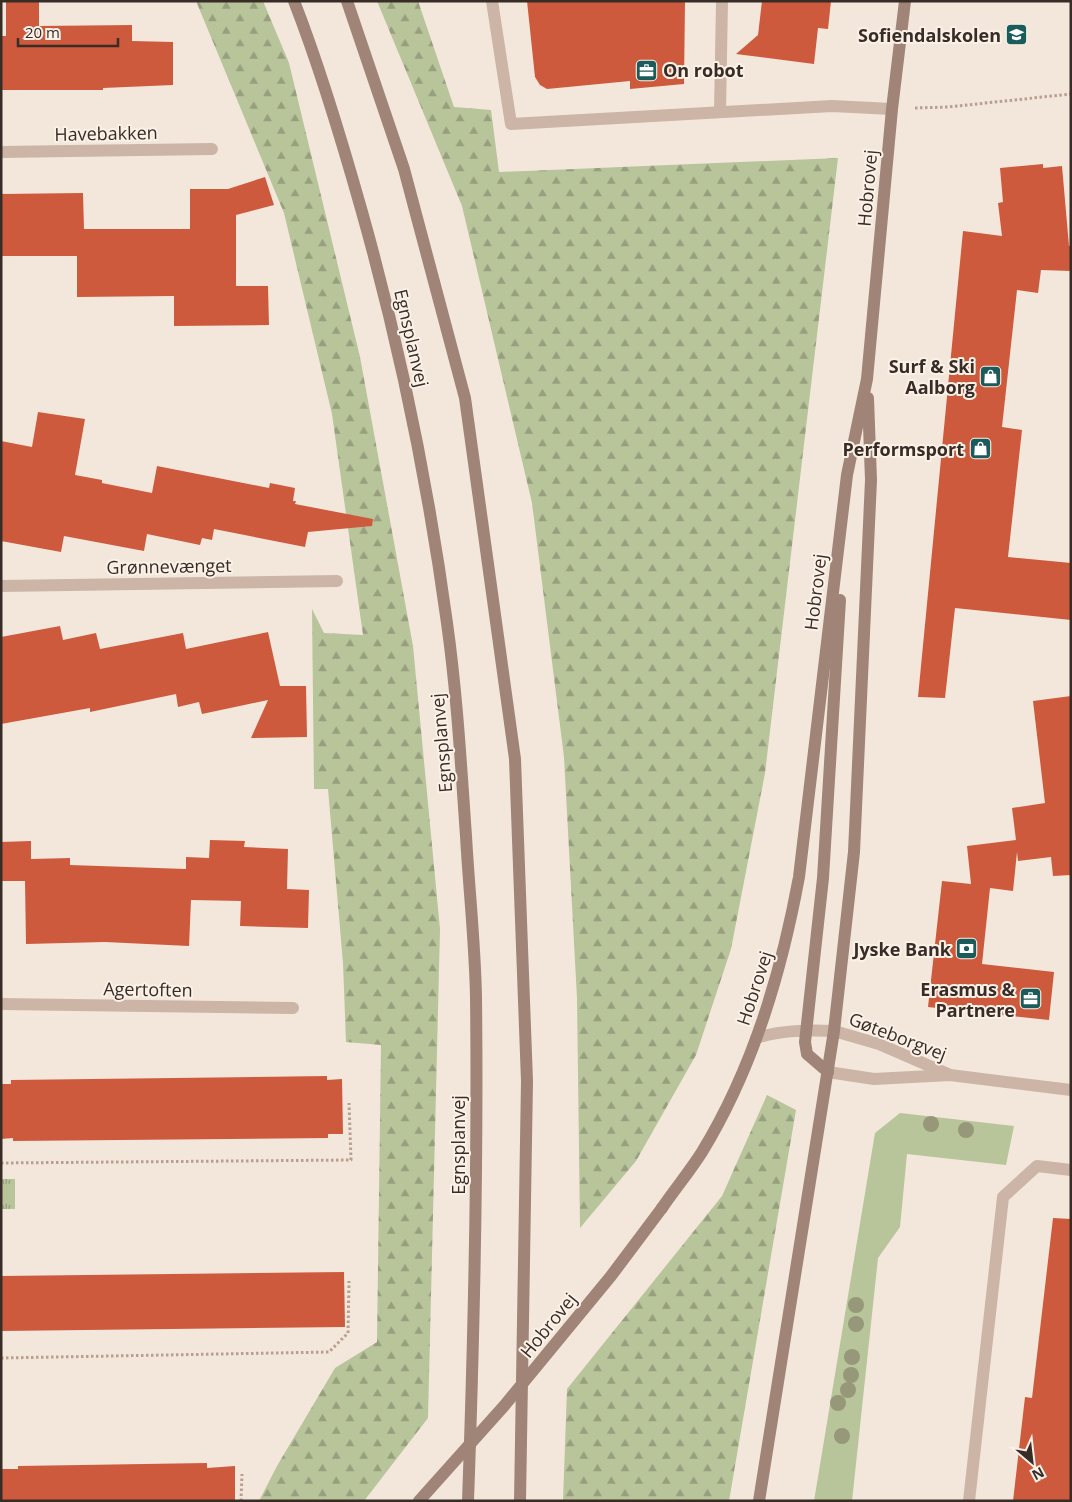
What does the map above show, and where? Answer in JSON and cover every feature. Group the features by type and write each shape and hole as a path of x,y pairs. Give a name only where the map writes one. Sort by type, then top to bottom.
{"main road":[{"name":"Egnsplanvej","path":"294,1 310,43 350,166 381,279 406,384 426,487 448,626 461,762 476,993 474,1329 468,1501"},
{"name":"Egnsplanvej","path":"347,1 404,169 465,398 515,759 528,1081 520,1501"},
{"name":"Hobrovej","path":"419,1501 528,1377 611,1276 662,1208 701,1153 730,1101 756,1038 787,941 799,877 847,475 867,379 892,109 905,1"},
{"name":"Hobrovej","path":"758,1501 828,1072 854,852 871,480 867,379"},
{"path":"828,1072 807,1054 805,1042 824,878 847,475"}],"street":[{"path":"492,1 511,124 832,106 892,109"},
{"path":"720,112 722,1"},
{"name":"Havebakken","path":"1,152 212,149"},
{"name":"Grønnevænget","path":"1,586 337,581"},
{"name":"Agertoften","path":"1,1004 293,1008"},
{"name":"Gøteborgvej","path":"756,1038 772,1033 806,1030 834,1031 880,1044 950,1075"},
{"name":"Gøteborgvej","path":"828,1072 874,1079 950,1075 1071,1090"},
{"path":"969,1501 1003,1197 1036,1166 1071,1170"}],"path":[{"path":"892,109 948,107 1071,94"},
{"path":"1,1163 351,1160 349,1103"},
{"path":"1,1358 329,1352 348,1333 348,1281"},
{"path":"241,1501 242,1474"}],"green space":[{"path":"196,1 263,1 289,63 360,357 413,646 440,929 428,1418 364,1501 259,1501 277,1466 335,1368 377,1342 381,1045 346,1042 343,963 328,789 314,789 312,609 324,633 363,635 332,414 284,213"},
{"path":"377,1 418,1 454,107 491,110 499,172 838,158 765,773 731,949 696,1055 636,1161 580,1228 577,998 564,757 532,503 462,206"},
{"path":"767,1095 796,1110 729,1501 563,1501 567,1389 722,1196"},
{"path":"900,1113 1014,1126 1006,1165 907,1154 900,1227 878,1258 852,1501 814,1501 875,1133"},
{"path":"1,1179 15,1179 15,1209 1,1209"}],"building":[{"path":"6,1 39,1 39,26 132,25 132,41 173,42 173,85 103,88 103,90 1,90 1,36 6,36"},
{"path":"527,1 685,1 684,84 630,89 630,81 547,89 540,85 535,77"},
{"path":"762,1 831,1 828,29 818,28 814,64 736,54 758,35"},
{"path":"1043,164 1043,168 1062,166 1069,246 1071,246 1071,271 1041,270 1038,293 1017,290 1002,427 1022,430 1008,557 1071,563 1071,620 955,608 945,698 918,697 963,231 1002,236 998,203 1003,202 1000,168"},
{"path":"265,177 274,205 236,215 236,286 268,286 269,325 174,326 174,296 77,297 77,256 1,256 1,194 83,193 84,229 190,229 190,189 228,189"},
{"path":"38,412 85,419 75,475 102,480 102,483 152,493 157,466 269,488 270,483 295,488 293,501 296,501 295,504 373,519 372,526 308,532 305,547 214,529 212,540 202,538 200,545 147,534 144,551 64,536 61,552 1,541 1,441 32,447"},
{"path":"60,626 63,640 96,633 100,649 183,633 186,649 268,632 280,686 306,686 307,737 251,738 268,700 202,714 199,702 178,707 176,694 90,712 90,708 1,724 1,637"},
{"path":"1071,696 1071,875 1053,876 1051,857 1018,861 1017,852 1013,891 990,888 982,964 1054,972 1049,1020 928,1007 942,881 971,884 967,846 1016,840 1012,808 1045,803 1033,701"},
{"path":"210,840 245,841 244,847 288,849 287,889 309,890 308,928 240,926 241,901 191,900 189,946 105,942 26,944 25,881 1,881 1,842 31,841 31,859 70,858 70,865 186,869 186,857 209,858"},
{"path":"327,1076 327,1080 342,1079 343,1134 328,1134 328,1138 13,1141 13,1138 1,1139 1,1084 11,1084 11,1080"},
{"path":"1053,1218 1071,1219 1071,1501 1013,1501 1025,1397 1032,1398"},
{"path":"344,1272 345,1327 1,1331 1,1276"},
{"path":"207,1463 207,1468 235,1466 235,1501 1,1501 1,1469 18,1469 18,1466"}],"place":[{"name":"Sofiendalskolen","path":"1017,35"},
{"name":"On robot","path":"647,70"},
{"name":"Surf & Ski Aalborg","path":"991,376"},
{"name":"Performsport","path":"980,449"},
{"name":"Jyske Bank","path":"967,949"},
{"name":"Erasmus & Partnere","path":"1031,999"}]}
